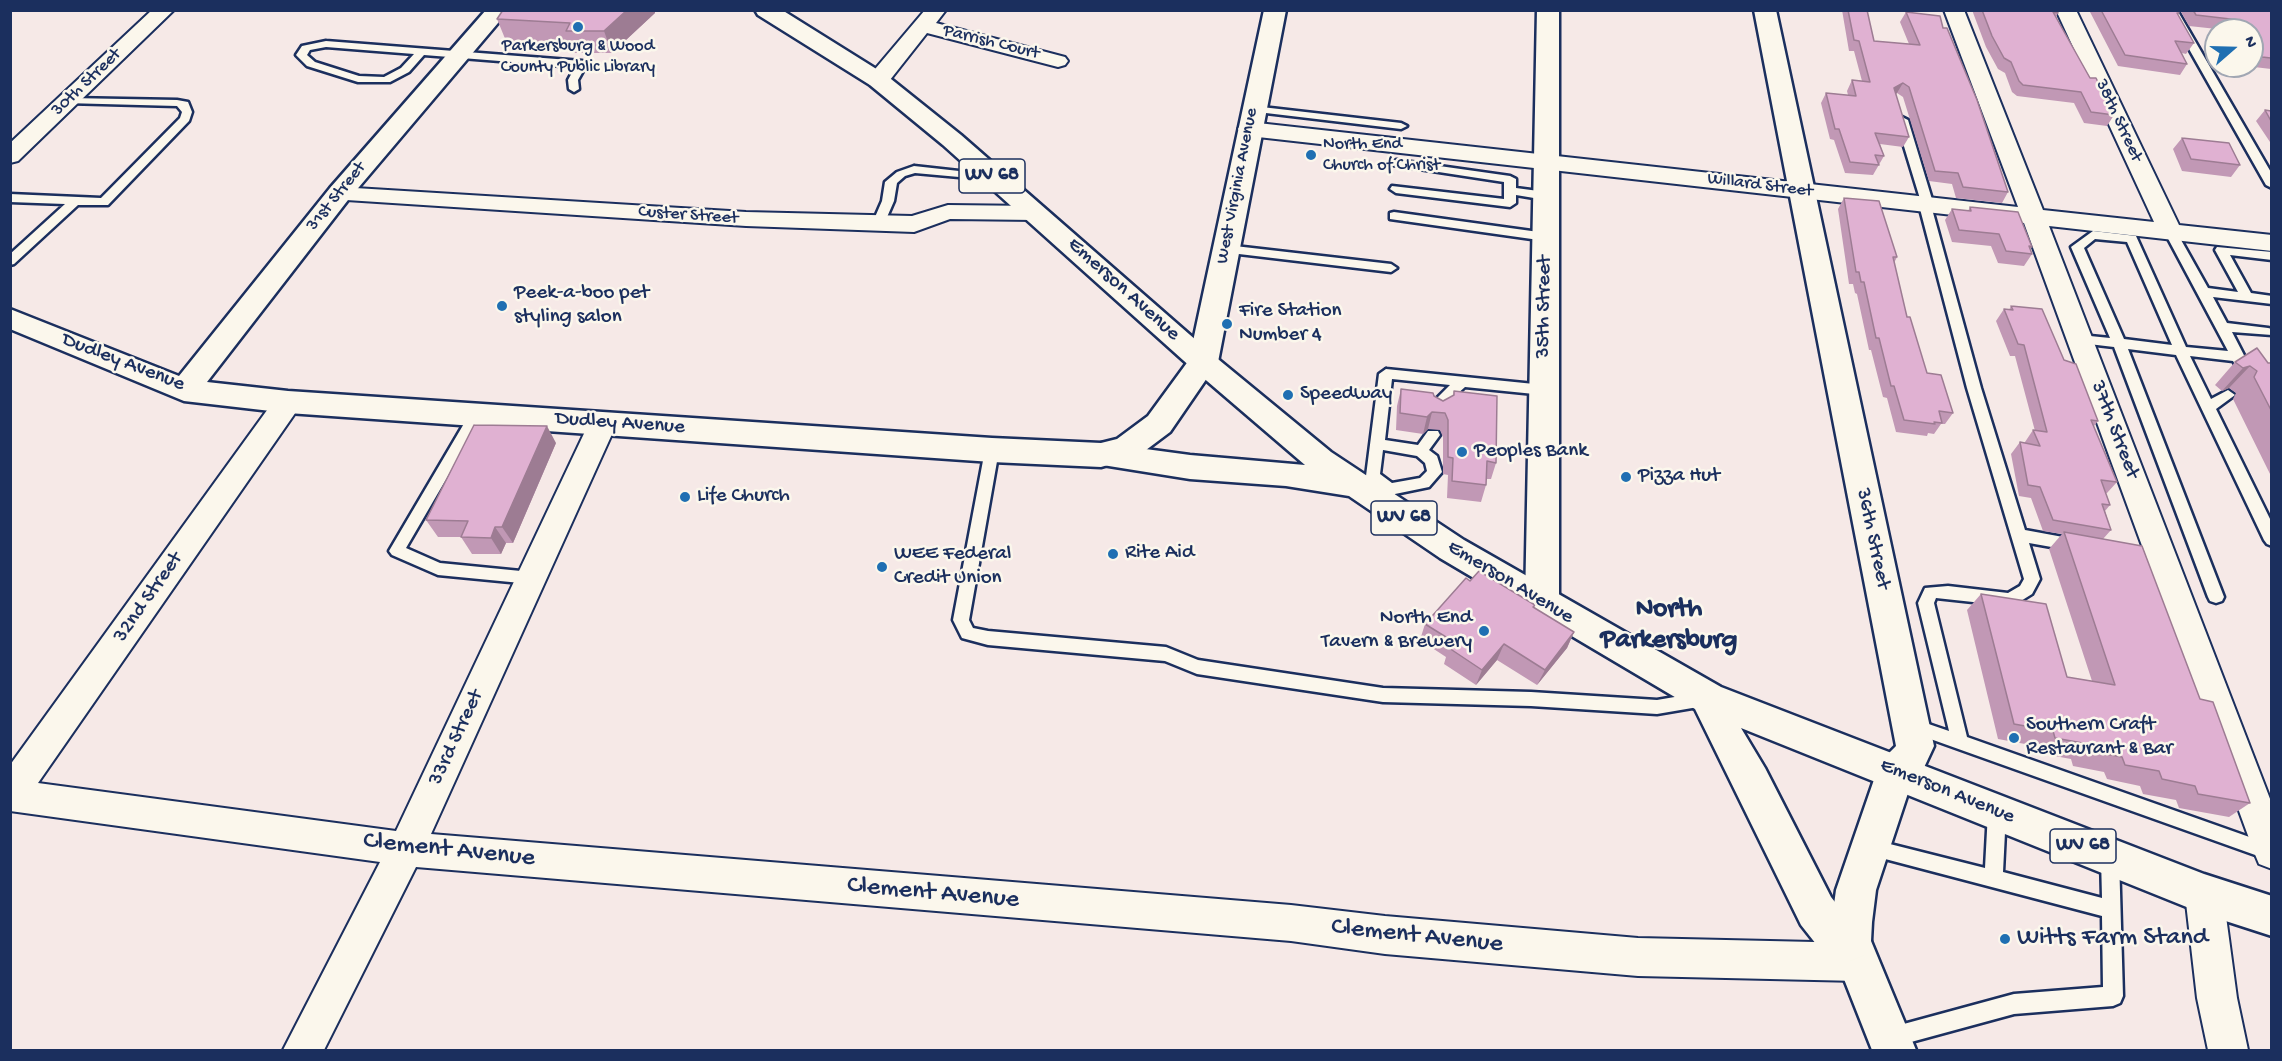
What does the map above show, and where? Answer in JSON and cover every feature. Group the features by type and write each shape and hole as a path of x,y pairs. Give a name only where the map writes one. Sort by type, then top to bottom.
{"street":[{"name":"30th Street","path":"10,156 164,10"},
{"name":"31st Street","path":"184,390 339,194 498,10"},
{"name":"Emerson Avenue","path":"765,10 878,80 986,170 1203,362 1320,460 1376,492 1452,549 1707,698 2204,894 2271,916"},
{"name":"West Virginia Avenue","path":"1203,362 1275,10"},
{"name":"35th Street","path":"1542,603 1548,10"},
{"name":"36th Street","path":"1765,10 1915,746 1908,762 1896,771 1856,890 1854,952 1891,1044"},
{"name":"37th Street","path":"1954,10 2080,339 2152,558 2271,853"},
{"name":"38th Street","path":"2066,10 2170,231"},
{"path":"878,80 929,18"},
{"name":"Parrish Court","path":"929,18 1058,61"},
{"name":"Willard Street","path":"1251,119 1547,164 2271,243"},
{"name":"Custer Street","path":"339,194 746,219 878,224 914,224 948,212 1035,213"},
{"name":"Dudley Avenue","path":"10,318 184,390 288,402 992,450 1101,455 1127,448 1159,424 1203,362"},
{"name":"32nd Street","path":"10,794 288,402"},
{"name":"33rd Street","path":"303,1050 406,849 603,423"},
{"path":"1101,455 1190,467 1286,474 1376,492"},
{"path":"1707,698 1751,780 1816,911 1831,930 1854,952"},
{"name":"Clement Avenue","path":"10,794 406,849 1291,923 1385,935 1626,956 1854,952"},
{"path":"2204,894 2217,998 2228,1050"}],"lane":[{"path":"2172,10 2271,185"},
{"path":"422,51 405,70 386,80 358,79 310,63 301,55 306,48 326,44 422,51 582,64 573,80 574,89"},
{"path":"11,199 104,202 185,119 188,112 184,104 177,103 69,101"},
{"path":"1899,110 1974,388 2032,579 2026,590 2010,600 1931,592 1926,603 1960,743"},
{"path":"1251,119 1401,126"},
{"path":"1396,189 1510,203 1510,178 1397,163"},
{"path":"878,224 888,201 891,182 901,174 914,170 959,174 986,170"},
{"path":"1510,190 1546,196"},
{"path":"10,261 75,201"},
{"path":"1394,216 1546,237"},
{"path":"2170,231 2247,372"},
{"path":"2216,597 2119,344 2077,247 2093,235 2132,239 2181,351 2271,540"},
{"path":"1226,249 1391,268"},
{"path":"2247,297 2221,250 2271,255"},
{"path":"2204,292 2271,300"},
{"path":"2222,327 2268,332"},
{"path":"2080,339 2237,357"},
{"path":"1377,444 1422,451 1432,460 1435,472 1424,483 1376,492 1373,476 1377,444 1386,374 1544,390"},
{"path":"1438,411 1441,400 1462,382"},
{"path":"2208,407 2228,395"},
{"path":"477,414 397,551 438,569 531,578"},
{"path":"1422,451 1433,435"},
{"path":"992,450 961,620 968,633 988,638 1166,654 1197,667 1383,695 1531,699 1657,707 1707,698"},
{"path":"2018,535 2085,547"},
{"path":"1911,725 2271,853"},
{"path":"1993,879 1997,812"},
{"path":"1870,848 2111,909"},
{"path":"1891,1044 2014,1004 2113,996 2110,857"}],"building":[{"path":"503,10 627,10 604,31 566,31 570,23 497,19"},
{"path":"1848,10 1867,10 1874,41 1920,45 1906,12 1940,16 1943,28 1947,28 1977,100 2008,192 1963,187 1958,173 1935,171 1909,87 1903,83 1894,88 1909,137 1875,133 1884,156 1875,155 1879,165 1850,162 1839,129 1835,129 1826,93 1856,96 1852,80 1870,82 1859,41 1854,40"},
{"path":"1982,10 2057,10 2058,13 2053,12 2090,78 2096,78 2114,115 2091,112 2081,92 2023,85 2011,62 2004,58"},
{"path":"2101,10 2178,10 2179,13 2177,13 2194,43 2175,41 2187,64 2125,55"},
{"path":"2193,10 2271,10 2271,58 2264,57 2264,18 2222,18 2196,15"},
{"path":"2265,110 2271,111 2271,121"},
{"path":"2182,138 2229,143 2240,165 2191,159"},
{"path":"1844,198 1879,201 1897,257 1893,257 1907,317 1910,317 1927,373 1941,375 1953,413 1939,411 1942,423 1904,420 1894,386 1891,386 1879,338 1876,338 1864,282 1861,282 1859,272 1856,272"},
{"path":"1970,207 2018,212 2032,247 2029,246 2032,254 2006,251 1999,234 1959,230 1952,209 1971,211"},
{"path":"2011,306 2042,309 2064,360 2076,364 2098,421 2091,420 2117,482 2101,480 2110,505 2102,504 2111,530 2053,520 2040,487 2028,485 2020,442 2040,446 2033,430 2047,432 2024,345 2018,344 2004,309 2013,310"},
{"path":"2257,348 2268,363 2271,363 2271,410 2254,377 2257,371 2250,366 2243,368 2235,362"},
{"path":"1401,389 1433,393 1443,401 1454,395 1454,391 1497,396 1496,463 1487,461 1486,485 1452,481 1453,458 1448,457 1448,420 1445,413 1432,412 1427,417 1400,413"},
{"path":"474,425 547,426 502,527 495,527 491,538 461,537 468,521 426,520"},
{"path":"2064,532 2142,546 2200,699 2213,702 2250,803 2198,794 2195,786 2162,779 2159,771 2125,765 2122,757 2090,751 2088,744 2055,738 2053,731 2014,724 1981,594 2046,604 2067,677 2115,685"},
{"name":"North End Tavern & Brewery","path":"1479,571 1574,632 1545,670 1504,644 1482,670 1449,648 1454,642 1425,624 1466,578 1470,581"}],"place":[{"name":"Parkersburg & Wood County Public Library","path":"578,27"},
{"name":"North End Church of Christ","path":"1311,155"},
{"name":"Peek-a-boo pet styling salon","path":"502,306"},
{"name":"Fire Station Number 4","path":"1227,324"},
{"name":"Speedway","path":"1288,395"},
{"name":"Peoples Bank","path":"1462,452"},
{"name":"Pizza Hut","path":"1626,477"},
{"name":"Life Church","path":"685,497"},
{"name":"Rite Aid","path":"1113,554"},
{"name":"WEE Federal Credit Union","path":"882,567"},
{"name":"North End Tavern & Brewery","path":"1484,631"},
{"name":"Southern Craft Restaurant & Bar","path":"2014,738"},
{"name":"Witts Farm Stand","path":"2005,939"}],"district":[{"name":"North Parkersburg","path":"1669,626"}]}
